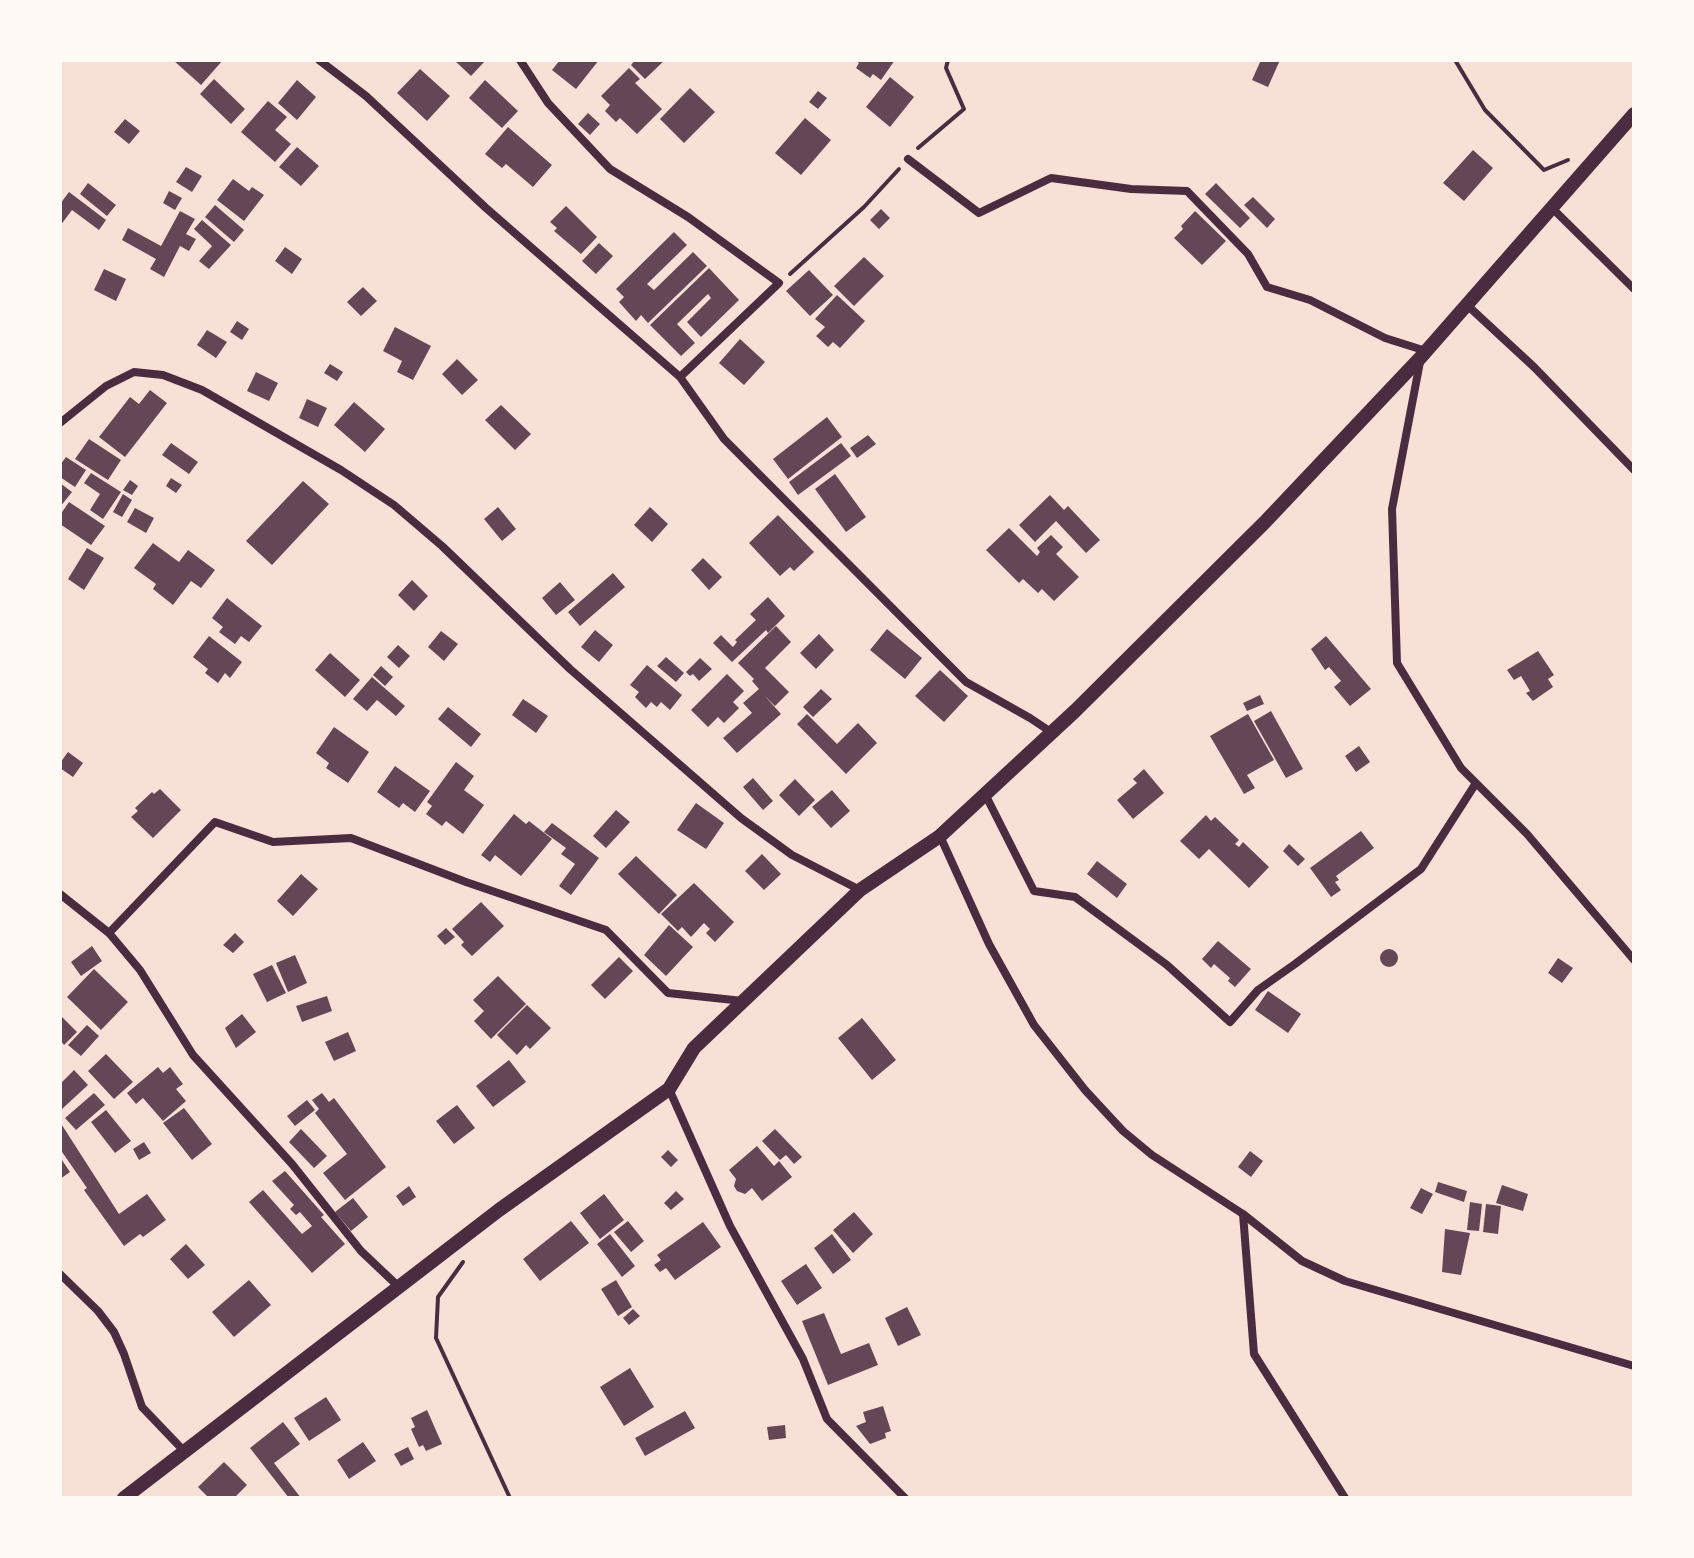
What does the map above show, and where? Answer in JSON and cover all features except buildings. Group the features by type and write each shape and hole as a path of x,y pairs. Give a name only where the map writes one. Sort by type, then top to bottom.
{"main road":[{"path":"124,1498 499,1210 669,1089 694,1048 860,890 940,836 1265,522 1424,354 1634,114"}],"street":[{"path":"319,60 366,96 486,208 680,377 724,439 966,682 1051,732"},
{"path":"520,60 548,103 610,169 688,217 779,283 680,377"},
{"path":"908,159 979,213 1051,178 1131,189 1187,191 1248,254 1267,287 1310,300 1424,354 1392,509 1397,663 1461,768 1527,834 1634,960"},
{"path":"1552,208 1634,289"},
{"path":"1467,305 1534,367 1634,470"},
{"path":"60,423 106,386 134,372 163,375 202,390 341,470 394,505 442,546 570,669 741,818 792,855 860,890"},
{"path":"985,794 1034,891 1075,897 1167,965 1230,1022 1258,990 1421,869 1476,783"},
{"path":"109,933 215,822 273,842 351,838 606,930 668,993 744,1001"},
{"path":"940,836 989,944 1034,1025 1085,1090 1123,1131 1152,1155 1243,1214 1302,1261 1345,1281 1634,1366"},
{"path":"60,894 109,933 140,970 193,1055 292,1164 361,1251 399,1287"},
{"path":"669,1089 730,1226 803,1359 827,1419 905,1498"},
{"path":"1243,1214 1254,1354 1345,1498"},
{"path":"60,1274 98,1311 114,1332 142,1407 184,1451"}],"path":[{"path":"779,283 864,207 930,136 964,109 946,68 948,60"},
{"path":"1455,60 1485,110 1544,170 1570,160"},
{"path":"464,1260 438,1297 436,1338 510,1498"}]}
